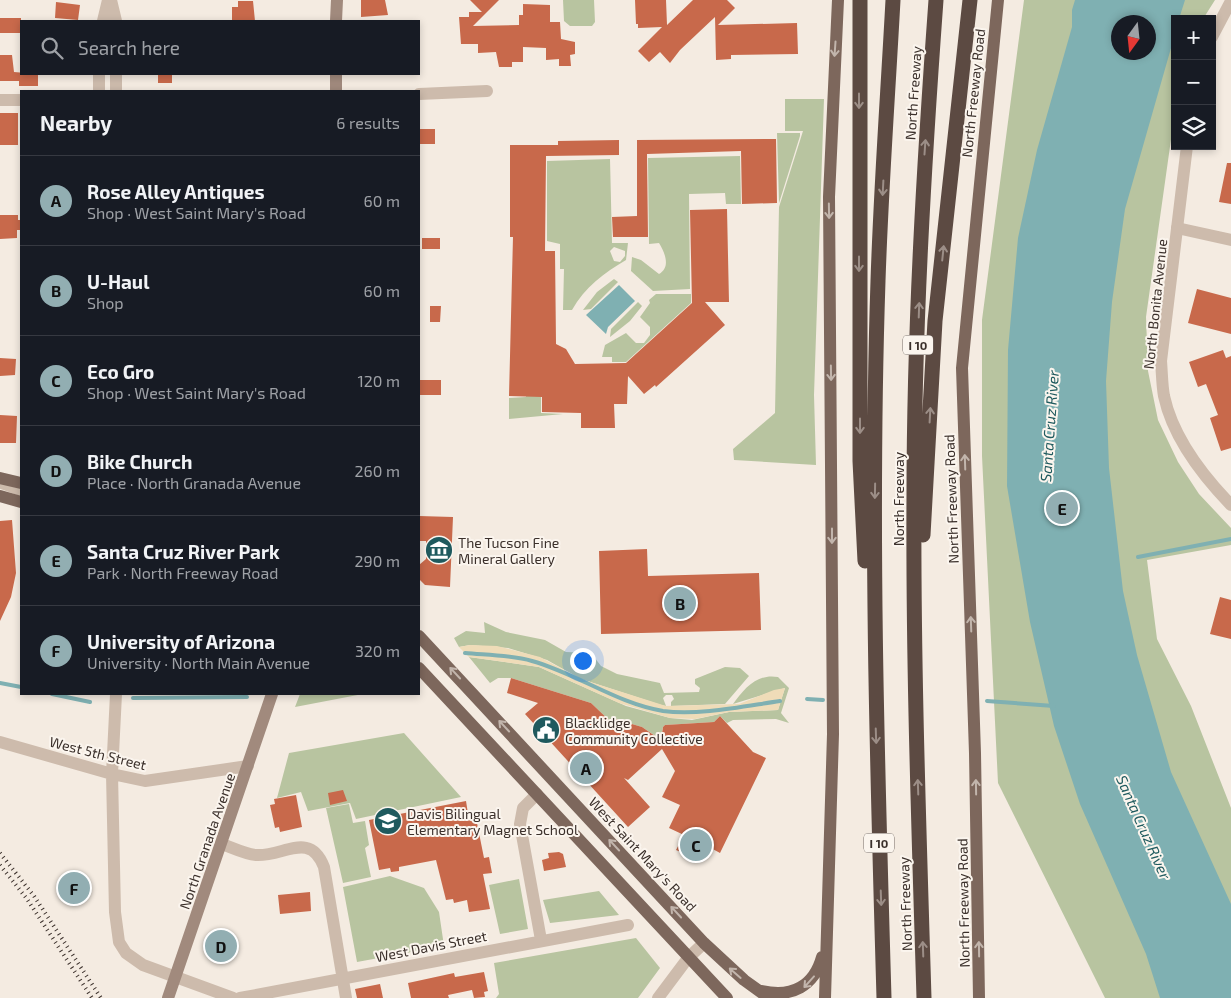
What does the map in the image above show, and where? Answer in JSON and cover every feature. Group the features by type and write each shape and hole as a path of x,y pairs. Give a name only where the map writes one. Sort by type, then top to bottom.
{"highway":[{"path":"860,0 860,461 875,687"},
{"name":"North Freeway","path":"884,998 875,687 878,280 894,0"},
{"name":"North Freeway","path":"924,998 915,691 914,495 921,232 936,0"},
{"path":"915,691 935,321 970,0"}],"main road":[{"path":"336,20 337,0"},
{"path":"825,998 833,734 829,197 838,0"},
{"name":"North Freeway Road","path":"980,998 976,753 962,368 998,0"},
{"path":"336,75 336,90"},
{"path":"0,480 20,484"},
{"path":"0,496 20,502"},
{"name":"West Saint Mary's Road","path":"420,637 704,943 730,969 770,998"},
{"path":"420,669 727,998"},
{"name":"North Granada Avenue","path":"168,998 272,695"},
{"path":"755,988 769,994 788,995 808,985 817,971 826,938"}],"street":[{"path":"103,20 110,0"},
{"path":"110,0 116,20"},
{"path":"1216,29 1231,1"},
{"path":"99,75 99,90"},
{"path":"116,75 116,90"},
{"path":"420,94 487,91"},
{"path":"0,100 20,100"},
{"name":"North Bonita Avenue","path":"1187,150 1161,361 1164,397 1176,429 1203,476 1231,505"},
{"path":"1177,228 1231,240"},
{"path":"0,480 20,490"},
{"name":"West Davis Street","path":"116,695 112,774 114,912 120,942 126,952 143,965 233,998 628,925"},
{"name":"West 5th Street","path":"0,742 131,779 155,780 248,766"},
{"path":"537,794 523,808 520,824 542,940"},
{"path":"222,844 257,855 303,847 314,850 324,867 346,998"},
{"path":"658,998 688,958 704,943"}],"green space":[{"path":"563,0 594,0 595,22 592,26 570,26 564,21"},
{"path":"1024,0 1215,0 1206,15 1171,15 1171,139 1146,317 1148,371 1158,420 1178,462 1199,494 1231,528 1231,545 1147,560 1157,639 1191,706 1231,808 1231,998 1105,998 998,783 982,456 982,320"},
{"path":"785,99 824,99 814,395 816,465 734,460 733,449 775,413 779,207 803,131 785,131"},
{"path":"777,133 800,133 779,203"},
{"path":"740,156 741,204 726,204 725,193 689,194 690,289 653,291 631,271 632,257 641,260 659,274 663,271 666,264 665,255 659,243 649,244 648,158"},
{"path":"610,159 612,243 628,243 626,260 596,281 583,294 572,310 563,310 564,269 560,269 560,244 547,241 547,161","holes":["614,247 625,251 625,256 620,262 614,261 610,251"]},
{"path":"614,279 618,282 591,309 583,310 597,292"},
{"path":"656,294 691,294 691,303 626,362 612,362 612,357 602,357 605,345 626,333 636,343 644,343 650,335 650,327 640,317 650,303 649,300"},
{"path":"638,302 642,306 630,321 610,337 611,329"},
{"path":"526,394 541,394 541,413 563,414 509,419 509,398 526,397"},
{"path":"484,622 506,632 545,640 566,652 591,653 601,666 617,674 660,683 664,693 699,692 700,688 695,684 695,679 725,667 740,668 749,676 725,704 671,706 671,702 674,699 672,695 666,695 663,698 666,706 661,705 581,679 547,660 508,648 470,645 459,647 454,638 466,631 485,633"},
{"path":"469,657 539,667 626,706 670,718 692,720 729,712 778,710 785,688 733,704 757,680 770,676 778,677 789,688 781,713 789,723 776,719 733,720 727,723 720,716 714,722 665,725 660,739 642,727 615,719 611,722 591,703 511,678 498,678 490,683"},
{"path":"300,695 358,695 295,707"},
{"path":"404,733 461,797 356,819 350,803 308,811 301,792 277,798 289,753"},
{"path":"349,804 353,823 365,821 369,845 365,848 371,877 343,883 326,808"},
{"path":"390,876 424,888 439,912 444,946 357,962 343,887"},
{"path":"519,879 528,929 500,934 489,885"},
{"path":"599,891 619,915 550,923 543,900"},
{"path":"636,938 660,968 638,998 496,998 499,994 494,963"}],"sand":[{"path":"470,645 497,646 540,657 581,679 666,706 739,704 774,690 785,688 778,710 729,712 695,719 670,718 619,703 539,667 469,657 459,647"}],"water":[{"name":"Santa Cruz River","path":"1075,0 1185,0 1180,15 1171,15 1171,48 1125,209 1112,302 1106,381 1109,468 1123,591 1137,655 1171,772 1231,904 1231,998 1160,998 1146,954 1080,804 1054,726 1030,622 1007,486 1008,350 1018,238 1037,150 1072,27 1072,10"},
{"path":"619,285 635,301 608,327 606,334 586,315"}],"building":[{"path":"361,0 385,0 388,15 361,17"},
{"path":"470,0 499,0 473,26 519,25 519,15 523,15 523,4 550,5 550,22 560,22 561,39 575,42 575,54 570,55 571,66 559,66 559,59 546,60 546,48 523,47 523,62 512,62 512,67 499,67 496,52 478,53 478,44 461,44 459,17 469,17 469,12 482,12"},
{"path":"635,0 666,0 667,25 693,0 727,0 735,8 718,25 797,23 798,54 731,55 731,59 716,60 715,17 680,50 670,63 660,52 649,62 638,51 662,27 638,28 638,24 636,24"},
{"path":"238,1 253,1 255,20 232,20 232,7 238,7"},
{"path":"56,2 80,5 78,20 55,18"},
{"path":"0,18 21,18 20,33 0,33"},
{"path":"0,55 12,55 14,72 20,72 20,75 38,75 38,86 19,86 19,81 0,81"},
{"path":"158,75 172,75 172,83 158,83"},
{"path":"0,113 18,113 18,145 0,145"},
{"path":"420,129 435,129 435,144 420,144"},
{"path":"776,139 777,203 742,204 741,151 647,154 648,237 613,237 612,217 637,216 637,140"},
{"path":"619,140 619,155 546,156 545,251 555,251 556,344 566,349 575,364 626,363 692,303 690,210 727,209 729,302 705,302 725,325 656,387 655,385 644,394 628,376 627,404 614,404 615,428 581,428 581,413 542,412 542,397 509,396 513,237 510,237 510,145 558,145 558,141"},
{"path":"1227,163 1231,163 1231,204 1219,202"},
{"path":"0,215 18,215 20,230 17,230 17,238 0,239"},
{"path":"422,238 440,238 440,249 422,249"},
{"path":"1197,289 1231,298 1231,334 1188,323"},
{"path":"430,306 441,306 440,322 430,322"},
{"path":"1223,350 1226,358 1231,356 1231,448 1221,451 1210,418 1218,415 1206,384 1198,387 1189,362"},
{"path":"0,358 16,359 15,375 0,376"},
{"path":"420,380 441,380 441,395 420,395"},
{"path":"0,415 17,416 16,443 0,443"},
{"name":"The Tucson Fine Mineral Gallery","path":"420,516 453,517 450,587 425,585 420,580 420,564 426,559 426,541 420,541"},
{"path":"12,520 16,573 11,597 0,621 0,521"},
{"path":"647,549 648,576 759,573 761,630 601,634 599,551"},
{"path":"1220,597 1231,600 1231,639 1210,634"},
{"path":"511,678 591,703 611,722 615,719 642,727 661,740 665,725 714,722 720,716 753,752 766,758 720,853 709,847 702,861 676,850 684,835 669,828 680,805 662,797 675,771 662,749 628,780 624,778 650,807 628,827 525,714 538,703 507,693"},
{"path":"343,790 347,801 330,805 328,793"},
{"path":"296,795 302,827 280,832 279,827 275,828 270,805 275,804 274,799"},
{"path":"466,801 469,820 476,818 484,858 489,857 492,873 483,874 490,909 469,912 467,900 454,903 453,899 446,900 436,860 399,867 399,871 391,872 390,868 379,870 369,820"},
{"path":"559,852 563,854 566,867 544,871 542,860 549,858 548,853"},
{"path":"310,892 311,911 280,914 278,895"},
{"path":"484,972 488,991 484,992 485,997 474,998 472,990 448,995 449,998 411,998 408,983 454,973 455,977"},
{"path":"380,984 383,998 357,998 355,989"}],"waterway":[{"path":"1138,557 1231,539"},
{"path":"465,653 507,656 532,661 565,673 629,702 663,711 706,711 780,701"},
{"path":"0,683 20,687"},
{"path":"57,695 90,702"},
{"path":"133,698 247,697"},
{"path":"807,699 823,700"},
{"path":"987,701 1054,706"}],"railway":[{"path":"0,853 34,896 101,998"},
{"path":"0,865 27,899 92,998"}],"place":[{"name":"Santa Cruz River Park","path":"1062,508"},
{"name":"The Tucson Fine Mineral Gallery","path":"439,550"},
{"name":"U-Haul","path":"680,603"},
{"name":"Blacklidge Community Collective","path":"546,730"},
{"name":"Rose Alley Antiques","path":"586,768"},
{"name":"Davis Bilingual Elementary Magnet School","path":"388,821"},
{"name":"Eco Gro","path":"696,845"},
{"name":"University of Arizona","path":"74,888"},
{"name":"Bike Church","path":"221,946"}]}
